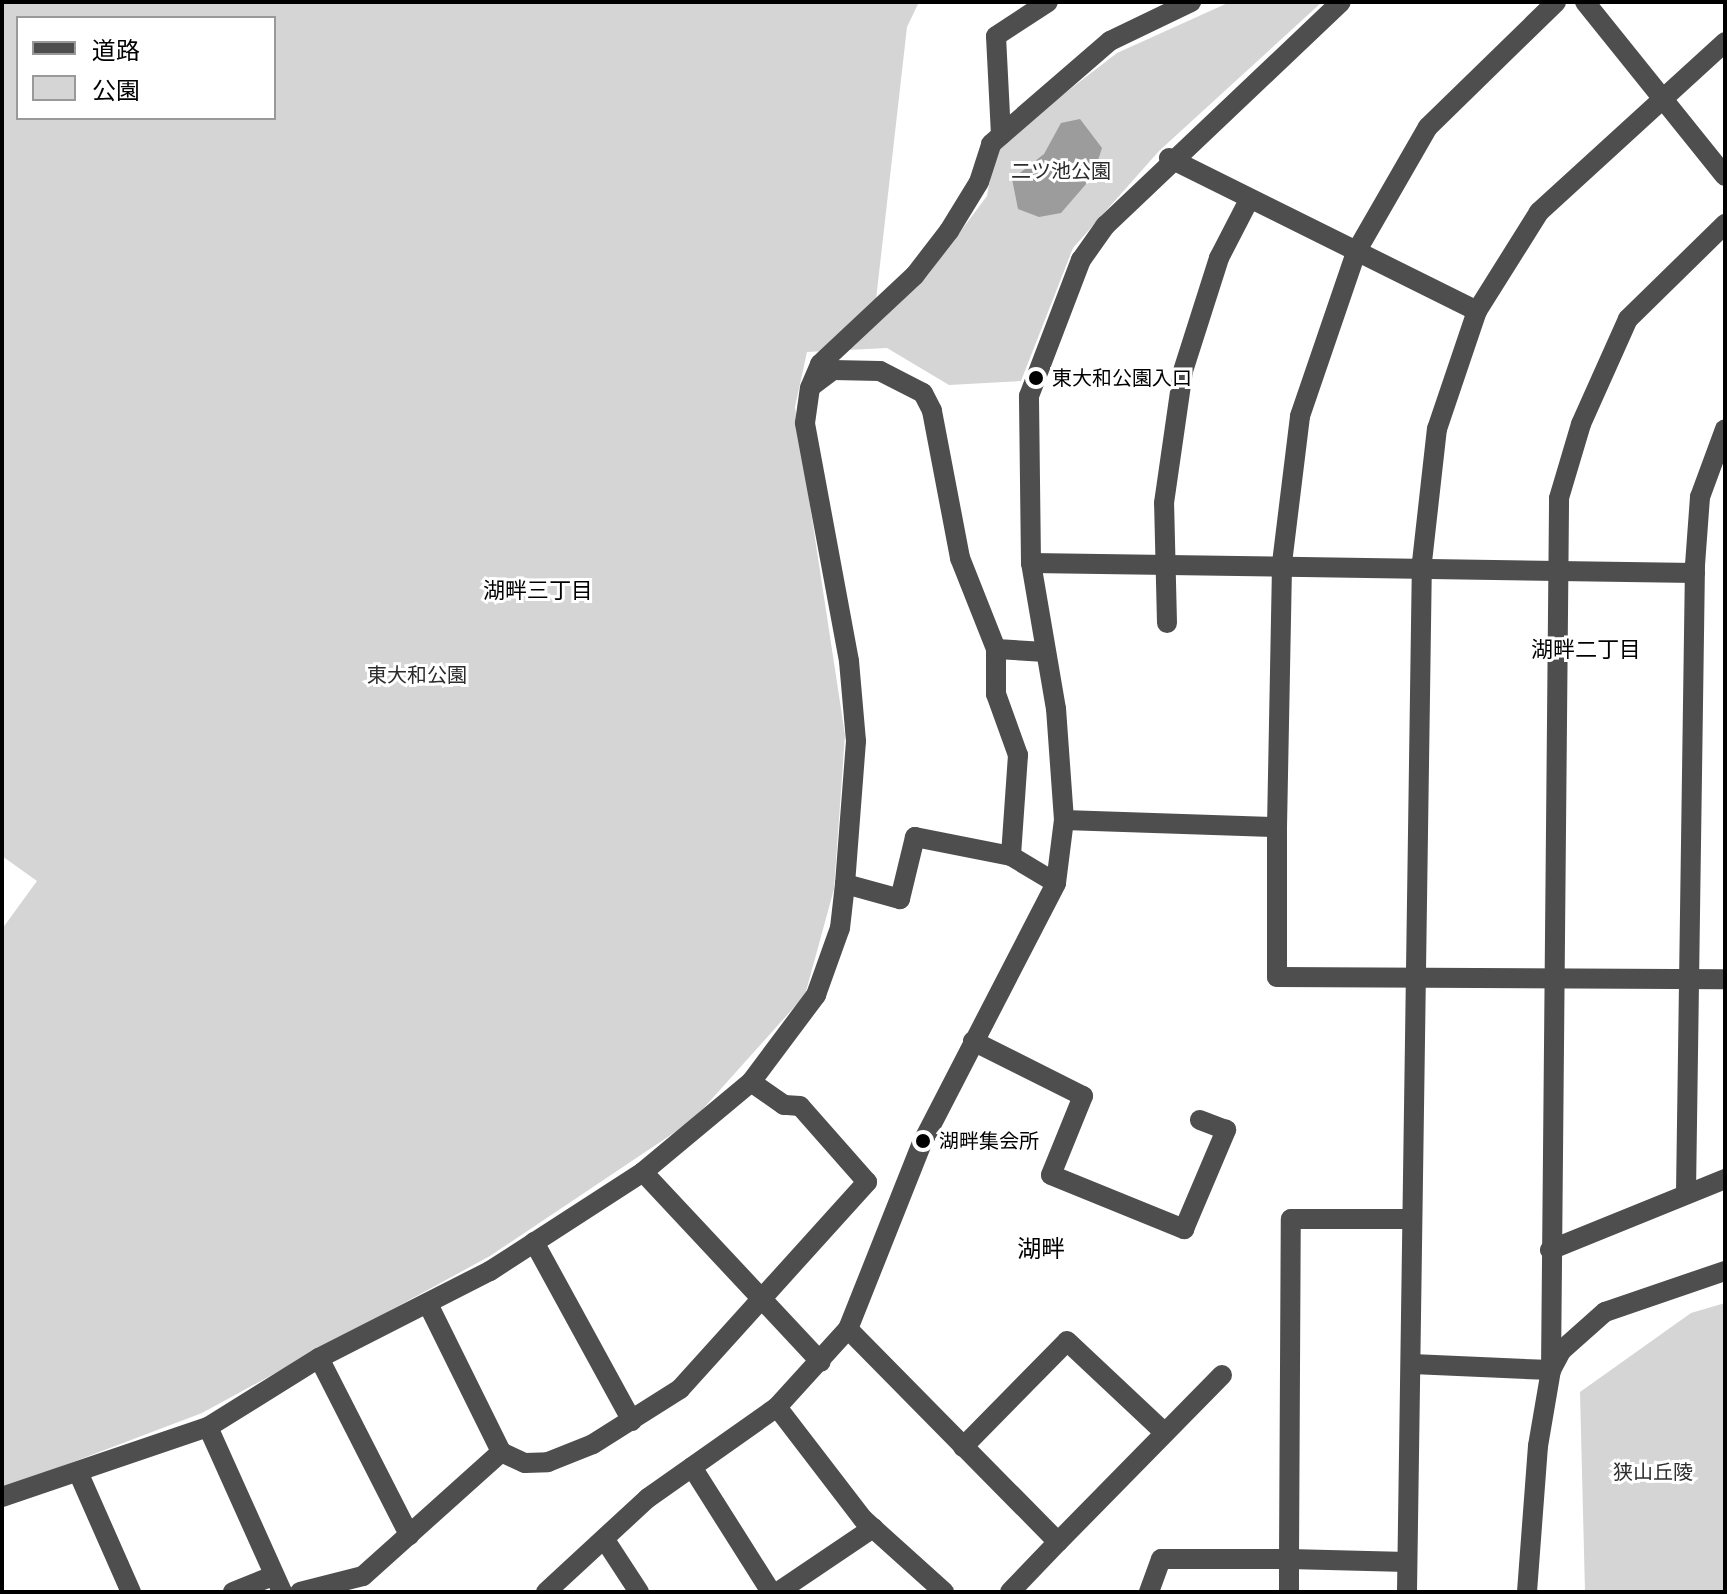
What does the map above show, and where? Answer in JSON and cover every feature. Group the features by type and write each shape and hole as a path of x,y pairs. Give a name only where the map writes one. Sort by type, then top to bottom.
{"street":[{"path":"1001,135 996,36 1048,2"},
{"path":"2,1497 208,1427 319,1358 428,1304 534,1242 643,1172 751,1082 816,995 840,928 845,884 856,741 849,661 805,423 810,388 820,364 915,275 949,231 1001,135 1110,41 1191,2"},
{"path":"546,1592 692,1467 777,1407 848,1329 923,1141 1056,883 1064,820 1045,652 1031,563 1029,396 1081,260 1169,158 1341,2"},
{"path":"1556,2 1428,127 1356,252 1300,416 1282,563 1277,977 1725,979"},
{"path":"1585,2 1725,176"},
{"path":"1407,1592 1422,571 1437,429 1477,311 1539,212 1661,96 1725,42"},
{"path":"1169,158 1477,311"},
{"path":"1167,623 1162,564 1183,371 1219,258 1249,200"},
{"path":"1527,1592 1530,1506 1551,1370 1550,1250 1561,571 1559,498 1581,424 1628,319 1725,224"},
{"path":"810,388 833,370 880,371 923,393 932,411 960,558 996,649 996,694 1018,755 1011,856"},
{"path":"1686,1193 1695,573 1700,497 1725,429"},
{"path":"1031,563 1282,563 1422,571 1695,573"},
{"path":"996,649 1045,652"},
{"path":"1064,820 1277,827"},
{"path":"845,884 900,899 915,837 1011,856 1056,883"},
{"path":"973,1041 1083,1096 1051,1175 1184,1229 1226,1130 1200,1120"},
{"path":"428,1304 501,1452 525,1463 548,1462 632,1421 680,1389 763,1303 867,1182 800,1106 784,1105 751,1082"},
{"path":"643,1172 821,1362"},
{"path":"1550,1250 1725,1179"},
{"path":"1289,1592 1291,1219 1411,1219"},
{"path":"534,1242 632,1421"},
{"path":"1551,1370 1588,1321 1725,1271"},
{"path":"848,1329 1058,1542"},
{"path":"963,1447 1067,1341 1165,1433"},
{"path":"319,1358 409,1535"},
{"path":"1412,1364 1551,1370"},
{"path":"1010,1592 1222,1375"},
{"path":"777,1407 873,1528 944,1592"},
{"path":"208,1427 276,1584 233,1592"},
{"path":"300,1592 363,1576 501,1452"},
{"path":"692,1467 771,1592"},
{"path":"78,1472 131,1592"},
{"path":"778,1592 873,1528"},
{"path":"605,1540 639,1592"},
{"path":"1149,1592 1161,1559 1407,1562"}],"green space":[{"name":"東大和公園","path":"2,2 919,2 907,27 873,326 927,276 987,196 996,146 1117,53 1230,2 1322,2 1159,151 1073,248 1021,381 949,385 887,348 807,352 795,407 845,735 834,889 805,995 693,1120 490,1256 202,1413 2,1489 2,929 37,881 2,856"},
{"name":"狭山丘陵","path":"1725,1303 1725,1592 1585,1592 1580,1392 1691,1313"}],"shaded area":[{"path":"1080,119 1102,148 1093,176 1061,213 1039,217 1018,209 1012,179 1044,154 1061,123"}],"place":[{"name":"東大和公園入口","path":"1036,378"},
{"name":"湖畔集会所","path":"923,1141"}],"district":[{"name":"湖畔三丁目","path":"538,591"},
{"name":"湖畔二丁目","path":"1586,650"},
{"name":"湖畔","path":"1041,1249"}],"park label":[{"name":"二ツ池公園","path":"1061,171"}]}
